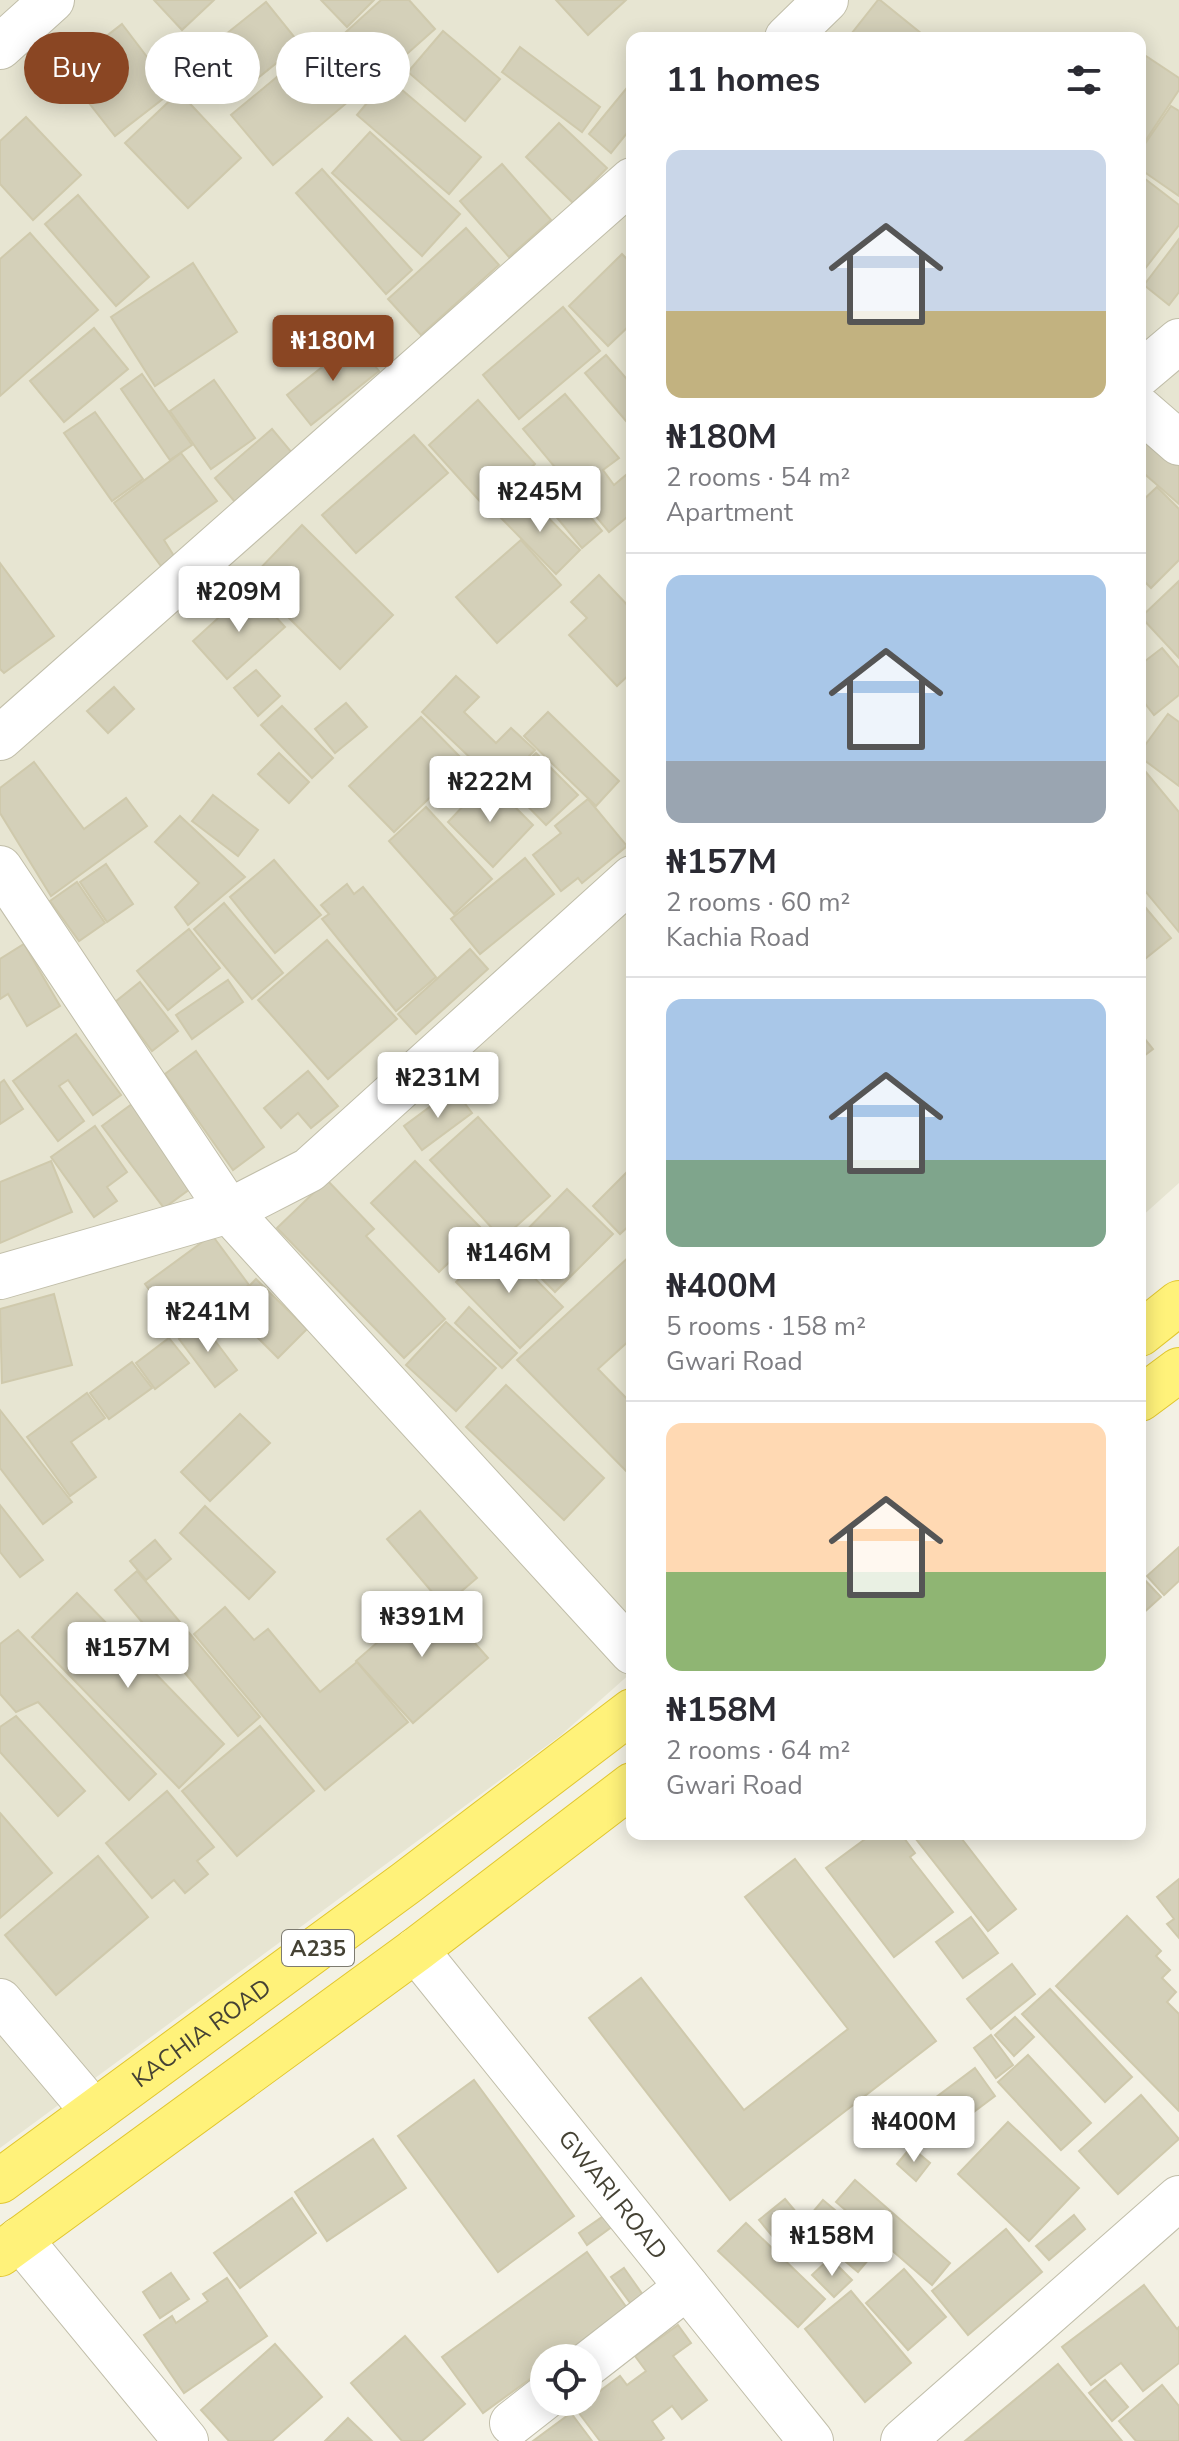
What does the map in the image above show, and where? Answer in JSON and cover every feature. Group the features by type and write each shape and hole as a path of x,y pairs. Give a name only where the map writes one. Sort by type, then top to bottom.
{"highway":[{"path":"1146,1329 1179,1303"},
{"path":"1146,1395 1179,1370"},
{"name":"KACHIA ROAD","path":"0,2181 406,1883 626,1716"},
{"name":"A235","path":"10,2247 416,1950 626,1790"}],"street":[{"path":"0,47 52,0"},
{"path":"793,32 826,0"},
{"path":"0,738 626,185"},
{"path":"1146,369 1179,341"},
{"path":"1146,414 1179,443"},
{"path":"0,868 229,1211 626,1645"},
{"path":"0,1277 229,1211 309,1170 625,898"},
{"name":"GWARI ROAD","path":"416,1950 811,2441"},
{"path":"0,2001 94,2112"},
{"path":"903,2441 1179,2198"},
{"path":"10,2247 186,2441"},
{"path":"602,2353 687,2287"}],"shaded area":[{"path":"0,0 1179,0 1179,1183 1146,1213 1146,32 626,32 626,1677 560,1736 0,2148"}],"building":[{"path":"154,0 214,0 182,30"},
{"path":"321,0 374,0 347,27"},
{"path":"381,0 409,0 435,29 410,51 410,32 346,32"},
{"path":"556,0 626,0 588,35"},
{"path":"880,0 920,32 853,32"},
{"path":"266,2 290,32 276,32 276,63 260,76 260,32 229,32"},
{"path":"122,24 128,32 112,32"},
{"path":"443,31 500,79 465,121 410,74 410,70"},
{"path":"129,33 145,54 145,104 156,104 115,136 90,104 129,104"},
{"path":"520,47 600,107 582,132 502,72"},
{"path":"1146,56 1179,78 1179,90 1146,140"},
{"path":"276,78 276,104 345,104 273,165 231,115 244,104 260,104 260,91"},
{"path":"626,89 626,134 611,153 589,134"},
{"path":"410,97 481,157 449,194 357,115 366,104 410,104"},
{"path":"166,104 190,104 241,158 188,208 125,143"},
{"path":"1171,106 1179,111 1179,196 1146,173 1146,142"},
{"path":"26,117 81,175 33,220 0,184 0,141"},
{"path":"559,123 607,168 573,203 526,157"},
{"path":"370,132 460,214 422,256 332,173"},
{"path":"502,164 551,220 509,257 460,201"},
{"path":"322,169 412,270 386,294 296,193"},
{"path":"1146,180 1179,205 1179,225 1146,267"},
{"path":"78,195 149,277 116,306 45,224"},
{"path":"466,228 499,265 421,335 388,299"},
{"path":"30,233 98,310 0,396 0,259"},
{"path":"1179,239 1179,292 1169,305 1146,287 1146,282"},
{"path":"622,254 626,258 626,329 608,346 569,306"},
{"path":"193,263 237,332 155,386 111,317"},
{"path":"563,307 600,351 519,419 483,375"},
{"path":"94,328 128,369 64,422 30,381"},
{"path":"355,341 379,371 311,425 287,395"},
{"path":"606,355 626,378 626,421 585,373"},
{"path":"142,374 192,445 170,460 121,389"},
{"path":"214,380 255,438 211,469 170,411"},
{"path":"565,394 619,458 603,470 614,485 626,475 626,518 609,532 523,429"},
{"path":"478,400 535,464 486,508 429,445"},
{"path":"95,412 143,479 112,501 64,433"},
{"path":"272,429 293,454 235,502 215,478"},
{"path":"414,435 448,473 356,553 322,515"},
{"path":"1146,435 1179,463 1179,504 1146,475"},
{"path":"181,453 217,501 164,540 174,556 161,566 114,503"},
{"path":"1157,487 1179,509 1179,560 1151,588 1146,583 1146,497"},
{"path":"569,491 602,531 582,548 549,508"},
{"path":"525,494 580,550 556,574 501,518"},
{"path":"302,525 393,615 340,669 250,579"},
{"path":"521,540 561,585 497,643 456,597"},
{"path":"0,563 54,636 4,673 0,669"},
{"path":"599,575 626,604 626,678 617,686 569,635 587,618 571,602"},
{"path":"1179,581 1179,658 1146,622 1146,612"},
{"path":"250,589 285,627 227,679 193,641"},
{"path":"1162,648 1179,668 1179,695 1154,715 1146,705 1146,660"},
{"path":"256,670 280,696 258,716 234,688"},
{"path":"456,676 479,697 464,712 496,743 511,728 535,750 500,786 422,712"},
{"path":"114,687 134,709 108,733 87,711"},
{"path":"346,703 367,727 335,753 315,729"},
{"path":"282,706 333,758 312,778 261,725"},
{"path":"548,712 619,781 596,806 524,736"},
{"path":"1168,714 1179,722 1179,786 1146,761 1146,744"},
{"path":"421,717 466,763 394,832 349,786"},
{"path":"279,753 309,782 289,803 258,774"},
{"path":"536,753 578,795 546,825 505,783"},
{"path":"34,762 84,829 126,798 147,826 51,896 0,813 0,788"},
{"path":"1146,772 1179,812 1179,932 1146,892"},
{"path":"488,780 533,825 493,867 448,822"},
{"path":"213,795 258,830 238,856 192,821"},
{"path":"588,799 626,847 582,883 578,878 561,891 533,855 561,833 555,826"},
{"path":"426,807 492,879 454,914 389,841"},
{"path":"180,816 245,877 188,925 175,907 199,883 155,842"},
{"path":"525,858 554,894 480,954 451,919"},
{"path":"274,860 321,915 275,953 230,897"},
{"path":"106,864 133,904 107,922 80,882"},
{"path":"77,882 105,923 79,941 50,901"},
{"path":"347,884 354,894 363,887 436,977 396,1011 322,919 329,914 321,905"},
{"path":"224,903 283,973 252,999 194,929"},
{"path":"1146,908 1171,938 1146,958"},
{"path":"189,929 220,968 168,1010 137,971"},
{"path":"327,940 397,1019 328,1079 258,1000"},
{"path":"24,944 60,1006 27,1026 8,994 0,999 0,959"},
{"path":"470,949 488,969 416,1034 398,1014"},
{"path":"228,980 243,1002 192,1039 176,1015"},
{"path":"140,982 178,1031 152,1051 115,1002"},
{"path":"76,1034 121,1095 93,1115 68,1080 59,1086 84,1121 58,1141 13,1081"},
{"path":"1146,1040 1153,1049 1146,1054"},
{"path":"196,1051 264,1147 233,1170 165,1074"},
{"path":"308,1071 338,1106 311,1128 298,1113 281,1128 264,1108"},
{"path":"4,1080 23,1109 0,1124 0,1083"},
{"path":"454,1089 472,1113 422,1150 404,1126"},
{"path":"132,1104 194,1186 164,1208 102,1126"},
{"path":"478,1117 550,1196 502,1239 430,1160"},
{"path":"95,1126 127,1172 107,1187 117,1201 94,1217 51,1157"},
{"path":"51,1161 72,1212 0,1243 0,1182"},
{"path":"415,1161 483,1230 439,1272 371,1203"},
{"path":"626,1173 626,1228 620,1234 593,1206"},
{"path":"327,1180 374,1229 366,1236 445,1319 404,1358 277,1228"},
{"path":"567,1189 613,1234 555,1292 510,1247"},
{"path":"212,1235 249,1285 182,1334 145,1284"},
{"path":"498,1241 563,1307 520,1348 456,1282"},
{"path":"626,1260 626,1343 598,1369 626,1398 626,1471 517,1360"},
{"path":"256,1279 307,1329 278,1358 228,1308"},
{"path":"54,1294 72,1365 2,1383 0,1309"},
{"path":"469,1307 517,1353 502,1368 455,1323"},
{"path":"201,1322 237,1370 215,1387 179,1339"},
{"path":"446,1322 496,1368 456,1411 406,1365"},
{"path":"169,1338 189,1363 155,1389 136,1363"},
{"path":"132,1362 152,1388 109,1419 90,1393"},
{"path":"506,1385 604,1478 564,1520 466,1427"},
{"path":"87,1393 105,1418 71,1442 96,1477 70,1496 27,1437"},
{"path":"0,1410 72,1502 43,1524 0,1468"},
{"path":"240,1414 270,1443 210,1501 181,1472"},
{"path":"0,1505 43,1560 20,1577 0,1552"},
{"path":"205,1506 275,1572 249,1599 180,1533"},
{"path":"420,1511 477,1578 444,1606 387,1539"},
{"path":"155,1540 171,1559 146,1580 130,1561"},
{"path":"1179,1547 1179,1581 1164,1595 1147,1576"},
{"path":"137,1571 260,1717 238,1736 115,1590"},
{"path":"1146,1581 1161,1597 1146,1611"},
{"path":"77,1593 224,1744 179,1788 32,1637"},
{"path":"432,1595 488,1658 413,1723 356,1661"},
{"path":"225,1607 254,1640 268,1629 320,1692 357,1662 408,1722 325,1790 194,1634"},
{"path":"18,1630 156,1774 129,1800 38,1702 16,1712 0,1694 0,1644"},
{"path":"16,1716 85,1791 58,1816 0,1752 0,1727"},
{"path":"260,1726 314,1791 237,1856 182,1791"},
{"path":"167,1791 214,1847 197,1861 208,1874 185,1893 174,1880 152,1898 106,1843"},
{"path":"0,1813 52,1873 0,1918"},
{"path":"864,1840 905,1840 915,1853 910,1857 953,1912 894,1957 826,1868"},
{"path":"917,1840 963,1840 1016,1909 988,1931"},
{"path":"98,1856 148,1917 56,1995 5,1935"},
{"path":"795,1859 936,2041 730,2200 589,2018 641,1978 744,2110 848,2029 745,1897"},
{"path":"1179,1879 1179,1938 1167,1924 1174,1919 1157,1897"},
{"path":"1127,1916 1161,1951 1156,1956 1170,1970 1162,1978 1176,1992 1167,2002 1179,2014 1179,2111 1056,1986"},
{"path":"971,1917 998,1953 963,1978 936,1942"},
{"path":"1012,1964 1035,1994 991,2029 967,1999"},
{"path":"1050,1989 1132,2077 1105,2102 1022,2014"},
{"path":"1015,2017 1034,2037 1014,2056 995,2035"},
{"path":"991,2035 1013,2065 996,2078 974,2048"},
{"path":"1028,2055 1091,2123 1061,2150 998,2082"},
{"path":"975,2068 995,2096 947,2132 927,2104"},
{"path":"474,2080 574,2216 498,2272 398,2136"},
{"path":"1141,2095 1179,2139 1118,2194 1079,2151"},
{"path":"1008,2122 1079,2188 1029,2241 958,2174"},
{"path":"373,2139 406,2188 327,2241 295,2192"},
{"path":"911,2147 930,2163 916,2181 897,2164"},
{"path":"855,2180 950,2263 932,2285 836,2202"},
{"path":"292,2198 316,2233 240,2288 214,2253"},
{"path":"785,2199 802,2219 798,2223 815,2243 793,2261 759,2220"},
{"path":"823,2200 879,2247 858,2272 802,2225"},
{"path":"605,2215 613,2226 587,2245 579,2233"},
{"path":"1074,2215 1085,2229 1049,2260 1036,2246"},
{"path":"746,2223 825,2299 798,2327 718,2251"},
{"path":"1006,2229 1042,2272 968,2335 932,2291"},
{"path":"587,2252 627,2308 578,2344 530,2344 530,2379 483,2413 442,2357"},
{"path":"830,2258 852,2280 834,2297 812,2275"},
{"path":"624,2268 643,2295 631,2304 611,2277"},
{"path":"904,2269 946,2317 908,2350 866,2303"},
{"path":"171,2273 189,2299 160,2318 143,2292"},
{"path":"227,2278 267,2336 184,2393 144,2335 172,2316 176,2323 208,2301 203,2294"},
{"path":"1144,2285 1177,2329 1179,2327 1179,2363 1143,2391 1121,2363 1091,2385 1062,2347"},
{"path":"851,2291 911,2363 865,2402 805,2329"},
{"path":"678,2325 691,2343 673,2356 707,2400 682,2419 672,2406 652,2421 664,2438 660,2441 600,2441 581,2416 602,2416 602,2390 620,2376 627,2385 646,2371 635,2356"},
{"path":"405,2336 465,2404 422,2441 402,2441 351,2383"},
{"path":"275,2344 322,2397 272,2441 229,2441 201,2410"},
{"path":"1058,2364 1122,2441 965,2441"},
{"path":"1105,2380 1128,2407 1112,2421 1089,2393"},
{"path":"1162,2385 1179,2406 1179,2441 1136,2441 1119,2421"},
{"path":"567,2416 573,2416 592,2441 533,2441"},
{"path":"348,2418 372,2441 325,2441"}]}
